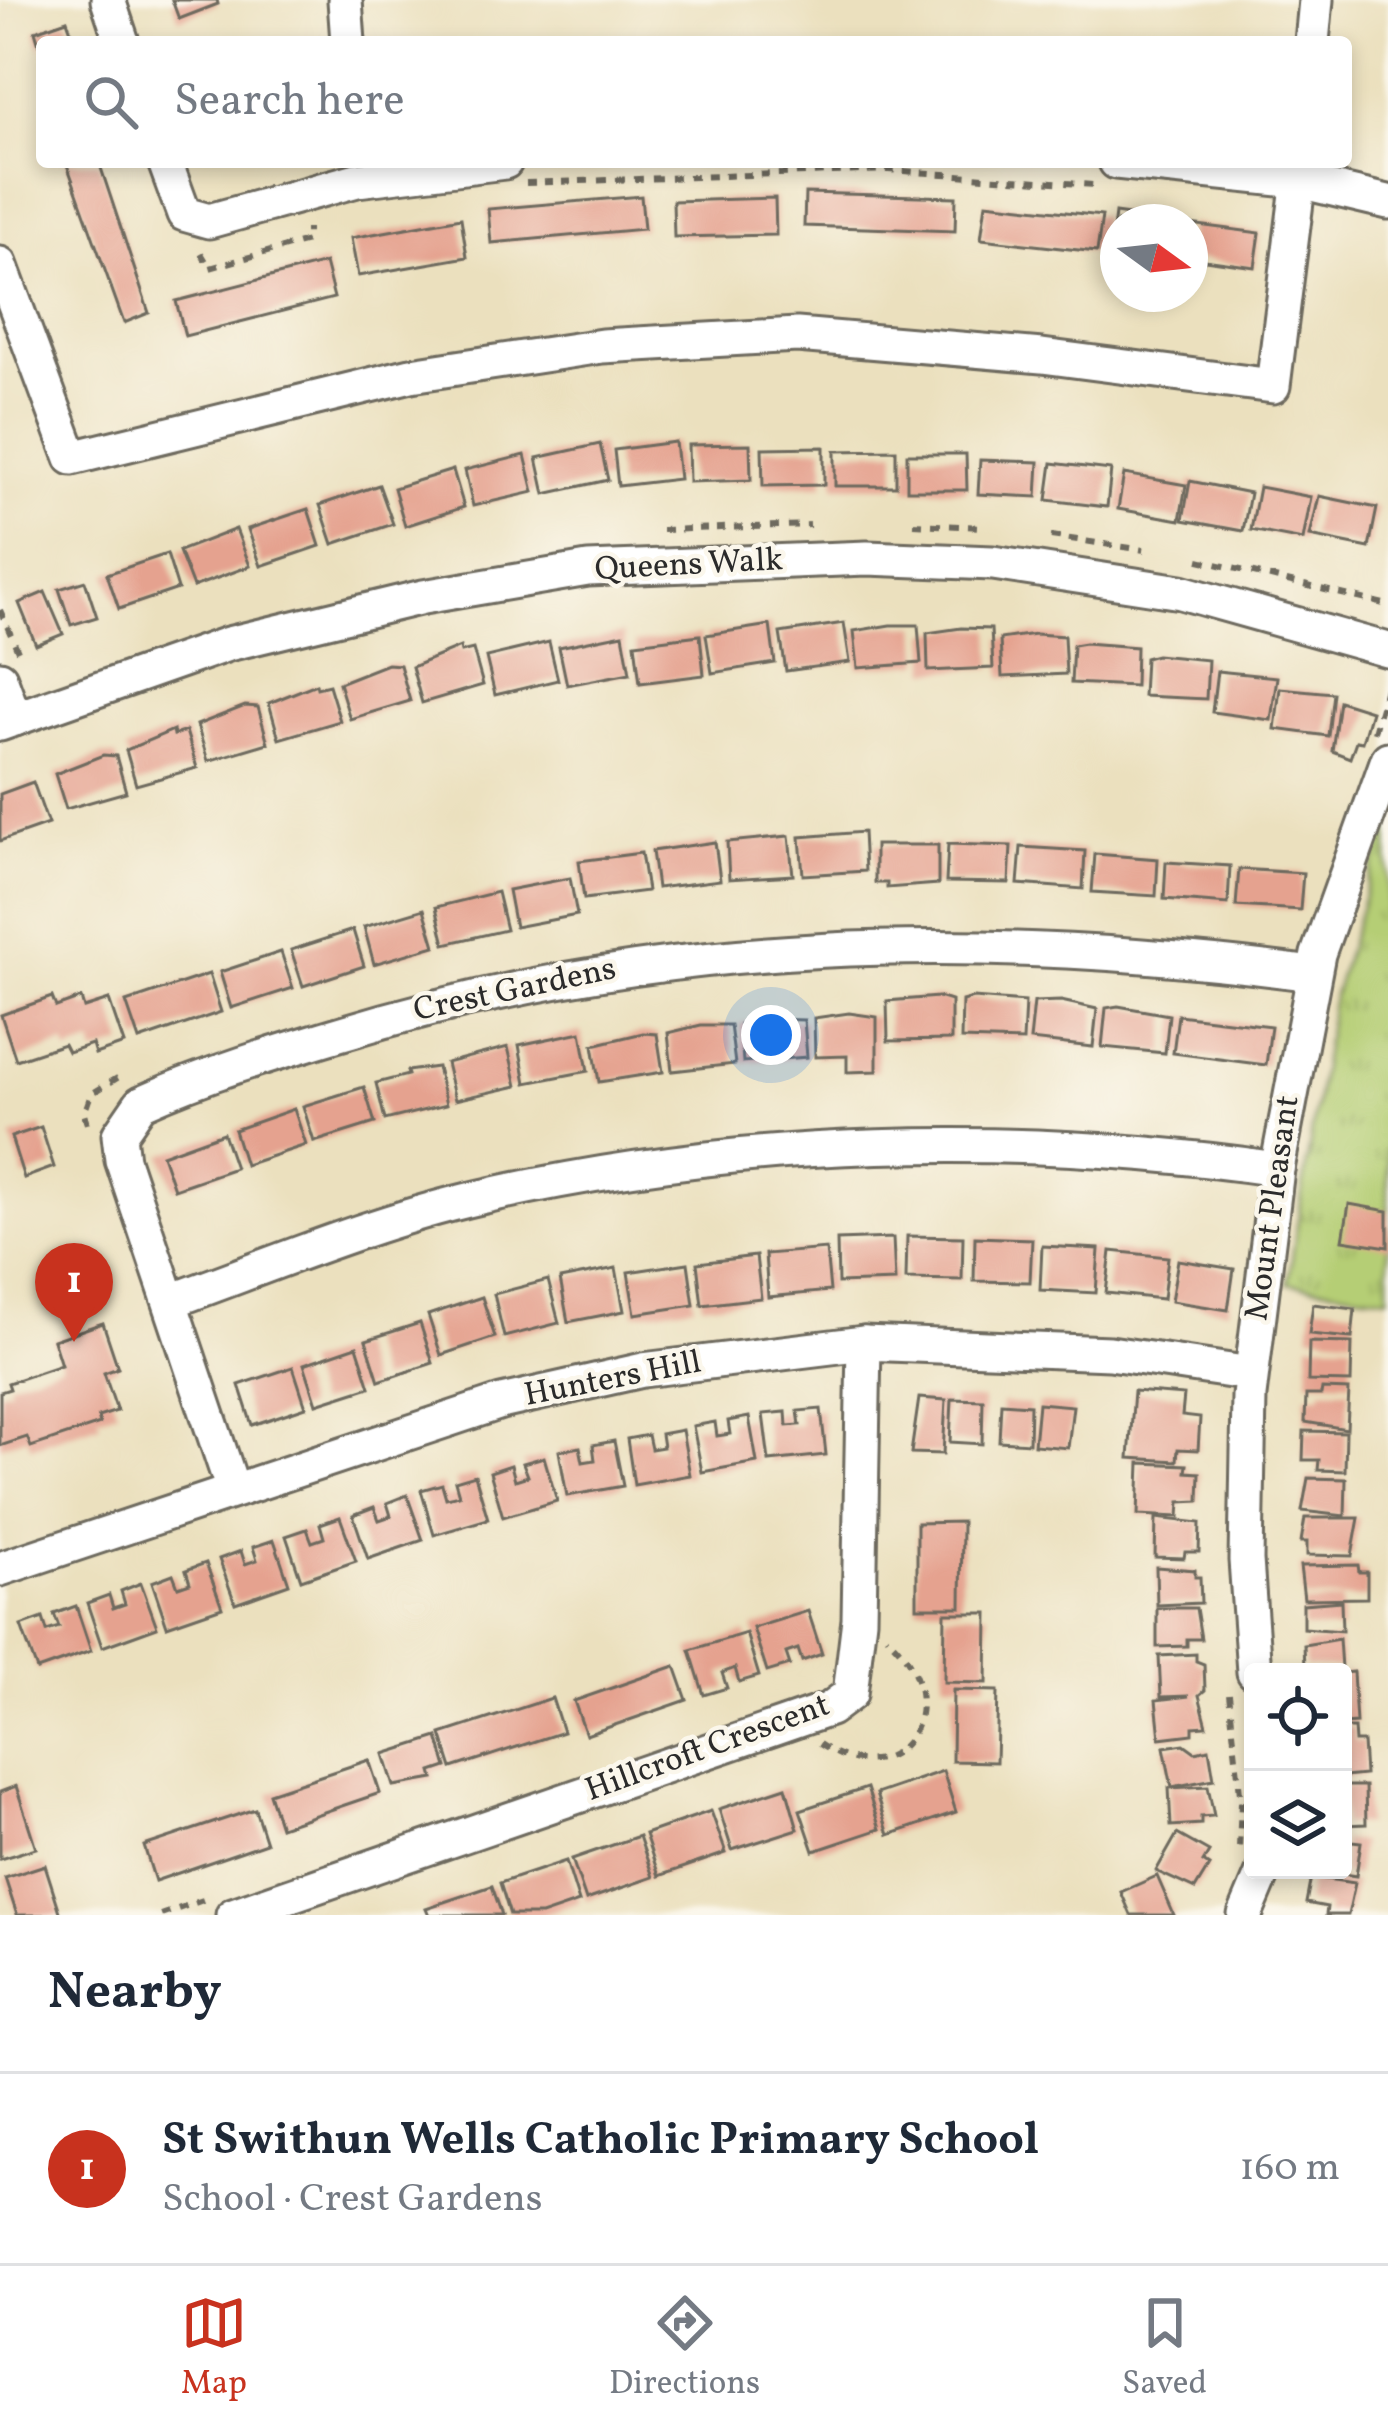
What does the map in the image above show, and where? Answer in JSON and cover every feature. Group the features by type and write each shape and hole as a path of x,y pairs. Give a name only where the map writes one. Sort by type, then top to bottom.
{"street":[{"path":"108,0 120,36"},
{"path":"345,0 348,36"},
{"path":"1313,36 1316,0"},
{"path":"167,168 184,214 208,220 356,171 512,173"},
{"path":"0,264 72,458 411,375 602,346 668,342 797,335 1042,356 1273,386 1300,172"},
{"path":"1112,174 1300,172 1388,202"},
{"name":"Queens Walk","path":"7,721 228,644 423,597 588,569 867,558 992,563 1181,592 1388,650"},
{"path":"7,721 9,666"},
{"name":"Mount Pleasant","path":"1252,1663 1246,1560 1251,1374 1276,1169 1313,974 1378,754"},
{"name":"Crest Gardens","path":"233,1490 122,1160 119,1135 131,1113 173,1088 414,1011 613,970 835,946 1035,946 1313,974"},
{"path":"171,1301 349,1235 479,1197 637,1168 788,1148 1083,1148 1276,1169"},
{"name":"Hunters Hill","path":"0,1569 501,1402 643,1370 864,1343 1110,1353 1251,1374"},
{"name":"Hillcroft Crescent","path":"228,1904 858,1699 864,1343"},
{"path":"1248,1914 1261,1879"}],"path":[{"path":"512,173 889,170 1112,174"},
{"path":"217,241 197,246 210,268 307,241 307,219 293,221"},
{"path":"0,610 9,666"},
{"path":"1378,754 1388,681"},
{"path":"91,1133 84,1114 92,1094 124,1076"},
{"path":"816,1743 857,1763 881,1760 901,1748 916,1727 922,1700 918,1672 881,1633"},
{"path":"161,1915 228,1904"}],"green space":[{"path":"1388,816 1388,1297 1288,1283 1332,1002"}],"building":[{"path":"172,0 217,0 218,4 179,19"},
{"path":"67,20 73,36 36,36 35,31"},
{"path":"68,168 101,168 149,313 124,323"},
{"path":"805,193 956,197 955,231 804,226"},
{"path":"641,196 644,229 491,243 488,209"},
{"path":"775,198 776,235 674,237 673,201"},
{"path":"986,203 1100,216 1097,252 981,239"},
{"path":"461,218 467,257 358,276 351,238"},
{"path":"1208,226 1260,233 1255,267 1208,260"},
{"path":"325,263 334,298 185,336 176,301"},
{"path":"675,442 679,479 618,486 614,450"},
{"path":"600,444 608,480 545,494 537,458"},
{"path":"750,444 751,480 689,482 688,445"},
{"path":"824,447 824,485 763,486 762,448"},
{"path":"896,450 896,486 835,486 835,451"},
{"path":"907,454 966,454 967,490 907,490"},
{"path":"525,455 534,492 473,506 465,470"},
{"path":"980,460 1039,462 1037,497 978,494"},
{"path":"1052,463 1111,470 1107,507 1047,500"},
{"path":"453,470 464,507 405,526 394,488"},
{"path":"1124,474 1186,485 1180,520 1118,509"},
{"path":"1190,481 1250,493 1243,531 1183,520"},
{"path":"379,485 393,524 333,544 320,505"},
{"path":"1259,487 1311,497 1303,540 1251,530"},
{"path":"1319,496 1377,508 1369,548 1310,536"},
{"path":"308,509 320,546 261,566 248,529"},
{"path":"236,529 250,566 193,587 179,551"},
{"path":"167,554 178,589 119,609 107,574"},
{"path":"85,581 97,617 71,625 59,589"},
{"path":"45,592 63,634 36,645 19,603"},
{"path":"844,623 850,662 786,671 780,633"},
{"path":"770,625 775,663 712,673 706,635"},
{"path":"918,625 921,663 858,668 854,631"},
{"path":"991,629 993,668 928,671 927,633"},
{"path":"623,634 630,673 567,685 559,647"},
{"path":"700,635 704,675 640,683 635,643"},
{"path":"1064,636 1066,674 1002,677 1000,639"},
{"path":"549,642 558,680 495,695 486,657"},
{"path":"1073,645 1136,647 1135,686 1071,683"},
{"path":"460,647 461,652 473,649 483,685 422,703 412,667"},
{"path":"1145,658 1208,660 1206,699 1143,696"},
{"path":"387,664 400,665 410,701 350,719 339,683"},
{"path":"1217,671 1277,677 1271,720 1212,712"},
{"path":"316,684 317,688 329,685 340,721 279,739 269,703"},
{"path":"1280,688 1333,693 1328,736 1275,729"},
{"path":"1339,701 1371,711 1362,742 1356,741 1350,758 1332,751"},
{"path":"245,706 258,707 268,743 208,761 197,725"},
{"path":"173,730 174,735 186,731 197,768 136,785 126,750"},
{"path":"103,755 116,756 126,792 66,809 55,774"},
{"path":"33,782 48,824 0,841 0,794"},
{"path":"863,832 865,871 803,875 800,837"},
{"path":"789,836 793,875 729,879 727,842"},
{"path":"715,842 720,880 657,888 652,851"},
{"path":"948,844 1011,846 1009,883 946,882"},
{"path":"875,845 938,845 938,884 887,888 887,883 875,883"},
{"path":"1021,847 1085,851 1083,889 1018,884"},
{"path":"641,853 647,891 584,899 579,861"},
{"path":"1095,854 1158,859 1156,896 1092,892"},
{"path":"1166,862 1230,866 1228,904 1164,899"},
{"path":"1239,869 1303,873 1300,910 1236,906"},
{"path":"570,878 577,915 515,927 508,890"},
{"path":"497,892 506,930 445,944 436,907"},
{"path":"424,909 435,946 374,964 364,927"},
{"path":"353,930 364,966 303,986 291,950"},
{"path":"281,952 293,988 231,1008 220,972"},
{"path":"209,974 221,1012 139,1040 126,1002"},
{"path":"52,997 56,1007 81,998 84,1008 109,1000 124,1044 95,1054 92,1044 68,1052 64,1044 16,1060 1,1015"},
{"path":"938,997 951,1001 951,1040 888,1041 887,1001"},
{"path":"962,1001 1025,1002 1023,1041 961,1039"},
{"path":"1061,1001 1097,1009 1093,1047 1030,1040 1034,1002"},
{"path":"1106,1008 1169,1015 1165,1053 1102,1047"},
{"path":"849,1013 877,1017 877,1071 847,1072 847,1056 815,1057 814,1018"},
{"path":"1178,1015 1271,1026 1266,1065 1173,1053"},
{"path":"804,1020 807,1057 743,1062 740,1024"},
{"path":"701,1025 730,1025 735,1064 672,1071 668,1033"},
{"path":"581,1032 588,1071 526,1083 519,1045"},
{"path":"657,1034 663,1072 599,1082 593,1045"},
{"path":"508,1047 517,1086 455,1100 446,1063"},
{"path":"437,1067 446,1105 385,1120 376,1083 408,1075 407,1071"},
{"path":"364,1087 375,1123 314,1142 303,1106"},
{"path":"294,1109 306,1145 245,1165 234,1130"},
{"path":"41,1127 54,1167 24,1178 11,1137"},
{"path":"223,1133 235,1168 174,1189 162,1155"},
{"path":"1349,1204 1388,1211 1388,1247 1343,1240"},
{"path":"907,1236 963,1237 962,1280 906,1279"},
{"path":"975,1237 1032,1239 1030,1282 974,1281"},
{"path":"893,1238 895,1281 838,1283 837,1240"},
{"path":"1042,1246 1099,1249 1096,1293 1040,1290"},
{"path":"826,1249 830,1291 768,1297 765,1254"},
{"path":"1111,1251 1168,1257 1163,1299 1106,1293"},
{"path":"756,1256 761,1298 702,1305 697,1263"},
{"path":"1178,1260 1234,1269 1228,1310 1171,1301"},
{"path":"688,1263 694,1305 635,1314 628,1272"},
{"path":"616,1268 624,1311 568,1322 560,1279"},
{"path":"548,1280 559,1323 504,1337 494,1294"},
{"path":"482,1297 495,1337 441,1355 428,1315"},
{"path":"1313,1304 1355,1309 1352,1338 1309,1334"},
{"path":"103,1323 118,1368 104,1373 117,1411 98,1417 100,1424 31,1447 27,1437 0,1446 0,1392 10,1389 8,1383 61,1365 53,1340"},
{"path":"420,1323 433,1363 379,1381 366,1340"},
{"path":"1309,1342 1352,1343 1351,1382 1308,1381"},
{"path":"357,1346 370,1387 317,1404 304,1364"},
{"path":"293,1367 306,1407 252,1425 239,1385"},
{"path":"1322,1389 1349,1390 1347,1429 1305,1422 1306,1395 1321,1395"},
{"path":"1134,1391 1184,1395 1182,1416 1200,1418 1198,1450 1178,1449 1177,1461 1129,1458"},
{"path":"919,1398 946,1400 943,1454 911,1453"},
{"path":"952,1399 983,1400 982,1444 950,1442"},
{"path":"1001,1403 1030,1405 1029,1443 999,1441"},
{"path":"1038,1403 1073,1406 1068,1448 1034,1445"},
{"path":"821,1409 826,1455 769,1461 763,1414 786,1412 787,1426 800,1425 798,1411"},
{"path":"749,1417 757,1462 702,1472 693,1426 715,1422 717,1436 730,1434 728,1421"},
{"path":"682,1430 690,1475 634,1485 627,1439 648,1435 651,1449 663,1447 661,1434"},
{"path":"1304,1431 1346,1432 1345,1471 1318,1470 1319,1460 1303,1460"},
{"path":"614,1441 623,1486 567,1496 559,1451 580,1447 583,1462 595,1460 593,1445"},
{"path":"544,1457 557,1501 503,1517 490,1472 511,1465 515,1480 528,1476 523,1463"},
{"path":"1140,1463 1187,1465 1186,1472 1200,1473 1199,1501 1180,1502 1179,1517 1138,1515"},
{"path":"475,1475 488,1519 434,1535 421,1490 442,1484 446,1498 459,1495 455,1481"},
{"path":"1308,1478 1346,1479 1345,1516 1302,1511"},
{"path":"407,1495 423,1540 368,1559 353,1515 374,1507 379,1520 391,1516 387,1503"},
{"path":"340,1517 356,1561 301,1580 286,1536 307,1529 312,1542 324,1538 320,1524"},
{"path":"1156,1518 1200,1523 1199,1552 1185,1552 1184,1558 1155,1557"},
{"path":"1305,1518 1359,1518 1352,1556 1307,1555 1307,1542 1301,1542"},
{"path":"962,1522 961,1607 917,1607 917,1523"},
{"path":"274,1540 289,1584 235,1603 219,1559 241,1551 245,1564 257,1560 253,1547"},
{"path":"206,1563 222,1607 167,1626 152,1582 173,1574 178,1587 190,1583 186,1570"},
{"path":"1358,1565 1359,1572 1367,1572 1367,1598 1304,1599 1300,1566"},
{"path":"1156,1567 1195,1570 1195,1577 1200,1577 1201,1603 1157,1605"},
{"path":"141,1583 157,1627 102,1647 87,1603 109,1595 113,1608 125,1604 121,1591"},
{"path":"1341,1601 1342,1631 1303,1628 1303,1604"},
{"path":"76,1606 91,1651 37,1670 21,1626 43,1618 47,1631 59,1627 54,1614"},
{"path":"1157,1608 1196,1608 1201,1639 1187,1639 1187,1646 1157,1647"},
{"path":"808,1611 822,1654 802,1661 798,1649 786,1653 790,1665 767,1672 753,1628"},
{"path":"945,1613 988,1613 987,1683 944,1682"},
{"path":"746,1633 759,1676 739,1682 735,1668 722,1673 727,1688 704,1695 690,1650"},
{"path":"1339,1639 1341,1663 1305,1663 1304,1645"},
{"path":"1196,1654 1196,1661 1204,1664 1205,1690 1199,1695 1207,1726 1193,1727 1193,1734 1160,1738 1156,1700 1189,1696 1161,1697 1159,1656"},
{"path":"675,1666 687,1700 586,1735 574,1701"},
{"path":"1352,1672 1356,1723 1352,1723"},
{"path":"953,1690 998,1691 996,1762 952,1761"},
{"path":"552,1698 563,1732 452,1768 441,1734"},
{"path":"1352,1728 1355,1742 1363,1742 1365,1775 1352,1776"},
{"path":"438,1737 447,1767 432,1772 434,1779 394,1786 384,1754"},
{"path":"1184,1744 1195,1752 1209,1749 1214,1779 1172,1787 1164,1747"},
{"path":"369,1760 380,1793 280,1827 269,1793"},
{"path":"943,1771 956,1812 889,1835 876,1794"},
{"path":"16,1786 36,1848 0,1859 0,1792"},
{"path":"1208,1786 1214,1816 1201,1817 1201,1824 1171,1826 1169,1788"},
{"path":"1352,1786 1365,1786 1366,1824 1352,1825"},
{"path":"786,1787 798,1829 732,1850 719,1809"},
{"path":"867,1788 880,1829 814,1851 800,1810"},
{"path":"255,1809 266,1843 155,1881 144,1846"},
{"path":"711,1811 726,1853 659,1876 645,1834"},
{"path":"1177,1834 1209,1852 1203,1862 1209,1866 1195,1889 1156,1871"},
{"path":"639,1836 653,1877 586,1900 572,1859"},
{"path":"1352,1841 1361,1842 1356,1876 1352,1875"},
{"path":"566,1861 579,1902 541,1915 510,1915 500,1883"},
{"path":"45,1865 61,1915 17,1915 5,1878"},
{"path":"1157,1876 1174,1915 1131,1915 1121,1892"},
{"path":"1311,1879 1355,1883 1348,1915 1326,1915 1327,1907 1306,1903"},
{"path":"492,1886 502,1915 429,1915 426,1908"}],"place":[{"name":"St Swithun Wells Catholic Primary School","path":"74,1342"}]}
